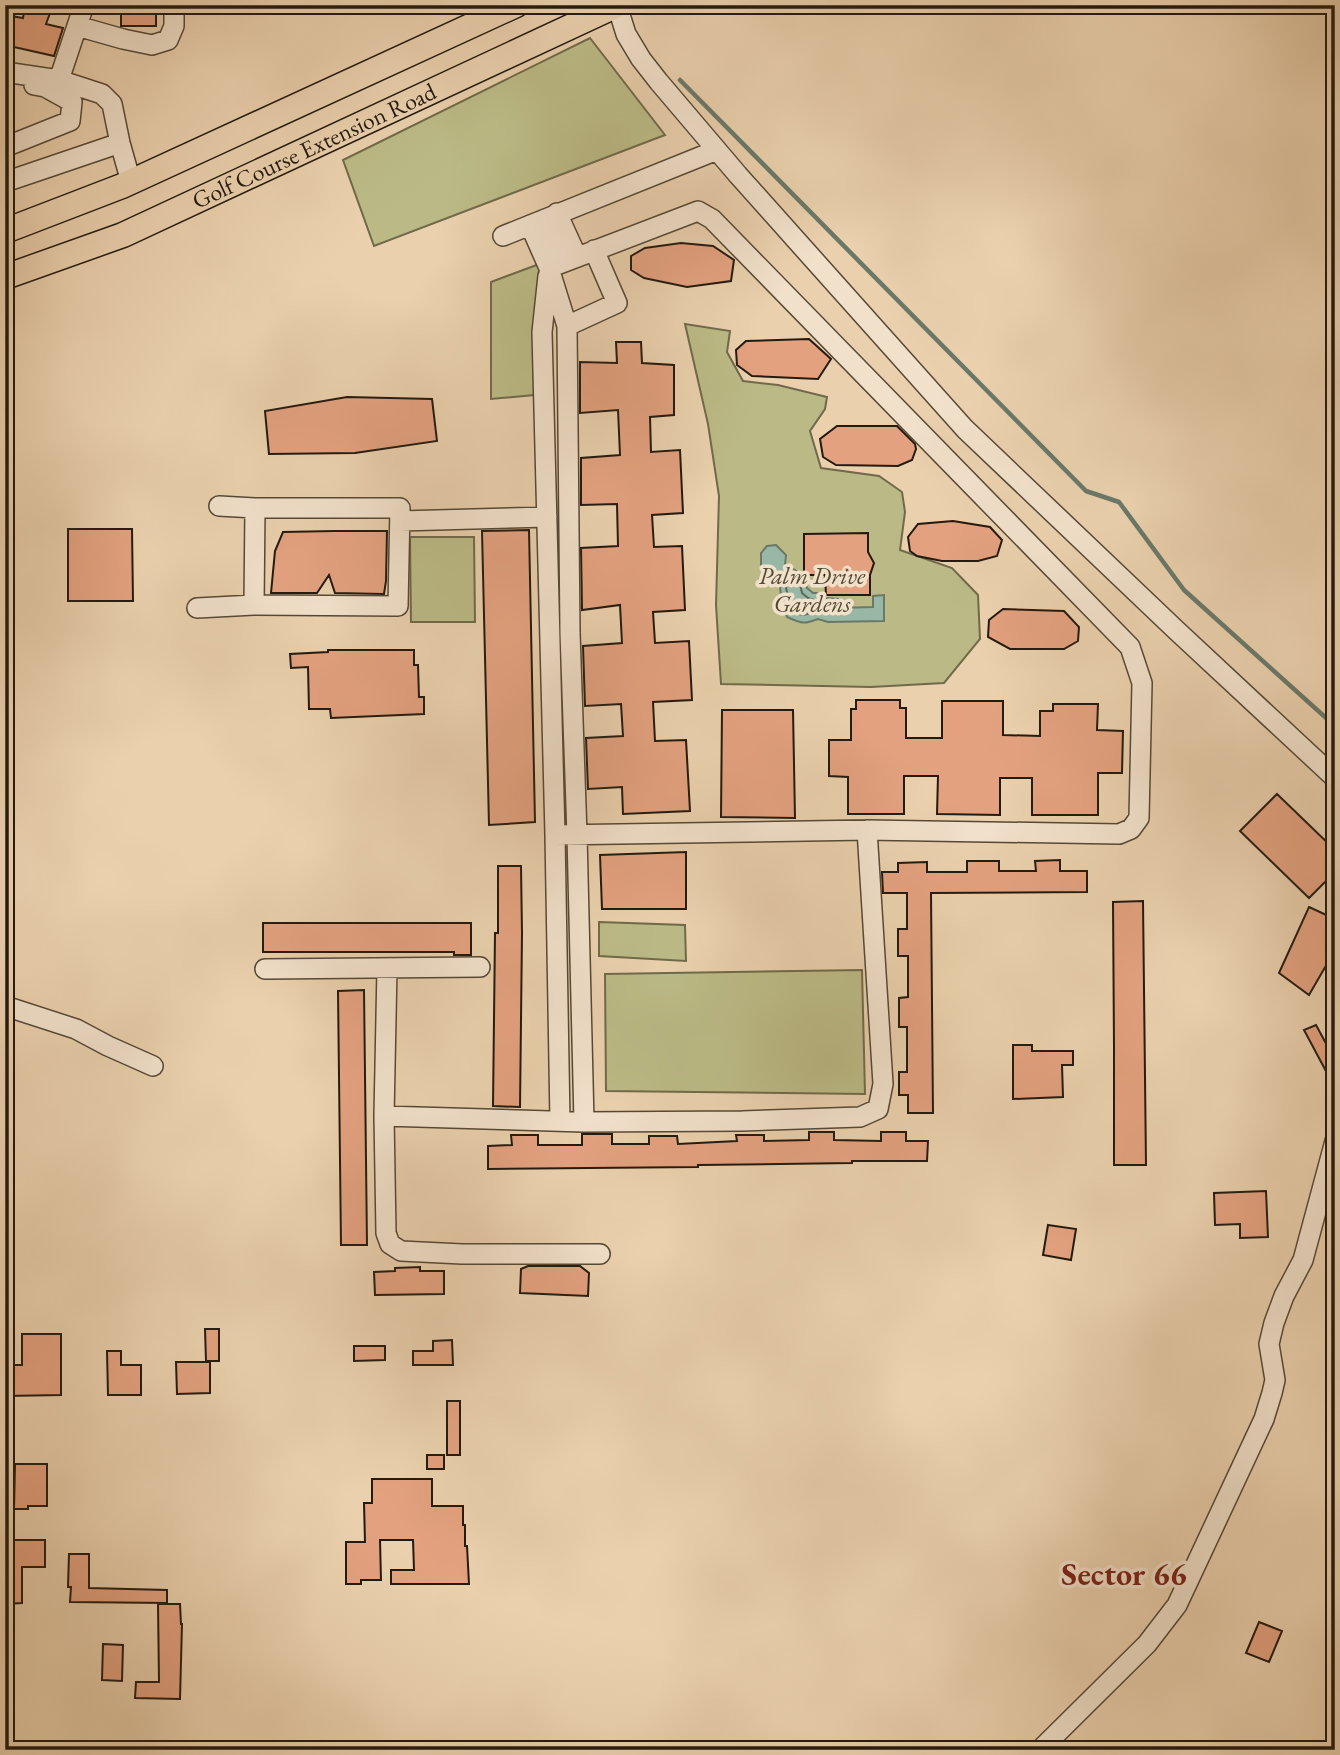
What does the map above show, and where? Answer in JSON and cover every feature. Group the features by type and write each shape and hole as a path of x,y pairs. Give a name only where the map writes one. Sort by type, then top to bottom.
{"main road":[{"name":"Golf Course Extension Road","path":"5,277 123,235 617,5"},
{"name":"Golf Course Extension Road","path":"5,231 131,182 512,6"}],"street":[{"path":"60,80 84,5"},
{"path":"77,26 152,45 168,40 174,26 174,5"},
{"path":"617,5 626,34 641,59 664,88 965,429 1335,778"},
{"path":"5,72 60,80 102,94 112,104 131,182"},
{"path":"5,79 45,87 72,102 71,121 5,147"},
{"path":"5,182 120,142"},
{"path":"503,236 717,150"},
{"path":"555,835 867,830 1119,834 1131,829 1139,818 1142,683 1130,647 712,219 698,211 571,259 542,332 560,1121"},
{"path":"544,219 571,259 617,303 567,326"},
{"path":"544,219 571,259 567,326 570,633 583,1122"},
{"path":"197,608 254,605 398,606 400,508 219,506"},
{"path":"254,605 255,508"},
{"path":"400,521 547,517"},
{"path":"384,1116 583,1122 742,1121 860,1117 878,1109 883,1084 867,830"},
{"path":"265,969 480,967"},
{"path":"387,968 384,1116 386,1233 390,1244 401,1251 462,1254 600,1254"},
{"path":"5,1006 76,1028 153,1066"},
{"path":"1040,1750 1147,1644 1177,1605 1264,1419 1275,1380 1269,1344 1274,1322 1303,1260 1335,1142"}],"green space":[{"path":"590,38 665,135 374,246 343,160"},
{"path":"542,263 545,394 491,399 491,282"},
{"name":"Palm Drive Gardens","path":"685,324 730,331 727,352 743,381 778,385 827,397 825,409 810,431 821,468 879,476 902,492 905,512 900,550 952,568 978,595 980,639 944,683 871,687 721,684 716,605 719,496 708,424"},
{"path":"410,537 474,537 475,622 411,622"},
{"path":"599,922 685,925 686,961 599,956"},
{"path":"862,970 865,1094 606,1091 605,974"}],"water":[{"path":"776,545 786,555 785,565 802,576 807,588 813,593 822,593 825,598 838,599 838,608 873,607 873,596 884,595 884,621 828,622 818,619 802,622 787,617 782,605 780,587 761,565 761,553 767,546"}],"building":[{"path":"25,5 53,5 46,24 63,28 54,56 5,45 5,15 23,18"},
{"path":"121,5 156,5 156,26 121,26"},
{"path":"681,243 713,246 734,260 731,281 687,287 644,278 631,270 631,256 645,248"},
{"path":"809,339 831,359 818,379 752,376 737,365 736,350 746,341"},
{"path":"616,342 641,342 642,363 674,365 674,415 650,417 651,452 680,450 683,513 652,515 654,547 682,546 685,610 653,612 655,643 689,641 692,700 653,702 655,741 686,740 690,811 623,814 622,787 588,789 586,738 623,736 621,704 585,706 583,646 622,643 620,605 582,610 581,548 618,546 617,504 581,505 581,458 620,455 618,410 580,413 580,362 617,363"},
{"path":"347,397 432,399 437,441 355,453 269,454 265,411"},
{"path":"837,426 897,426 915,444 912,460 898,466 836,465 823,457 820,439"},
{"path":"953,521 990,527 1002,540 997,556 978,561 942,561 917,556 910,551 908,537 918,524"},
{"path":"68,529 132,529 133,601 68,601"},
{"path":"529,530 535,822 489,825 482,531"},
{"path":"387,531 384,594 335,593 329,575 317,593 271,593 275,551 283,532"},
{"path":"868,533 868,552 874,563 870,575 870,595 826,595 825,575 804,575 804,534"},
{"path":"1003,609 1064,611 1079,627 1078,641 1064,649 1010,649 988,637 989,620"},
{"path":"328,650 414,650 414,665 418,665 419,697 424,697 424,714 331,718 330,709 309,709 308,667 291,668 290,654"},
{"path":"856,700 900,700 900,708 906,708 906,738 942,738 942,701 1003,701 1003,735 1040,736 1040,711 1053,711 1053,704 1098,704 1097,730 1123,731 1122,773 1098,773 1098,815 1032,815 1032,778 1000,778 1000,815 937,814 938,776 904,776 904,814 848,814 848,777 829,776 829,740 851,740 851,709 856,709"},
{"path":"722,710 793,710 795,818 721,817"},
{"path":"1277,794 1335,850 1335,872 1309,898 1240,831"},
{"path":"686,852 686,909 602,909 600,855"},
{"path":"1060,860 1060,871 1087,871 1087,892 931,893 933,1113 908,1113 908,1095 899,1095 899,1072 907,1072 907,1027 899,1027 899,998 908,997 908,956 898,956 898,929 907,929 907,893 883,893 882,872 898,872 898,863 927,862 927,872 967,872 967,861 999,861 999,871 1036,871 1035,861"},
{"path":"498,866 521,866 520,1107 493,1106"},
{"path":"1143,901 1146,1165 1114,1165 1113,902"},
{"path":"1309,907 1335,919 1335,950 1309,995 1279,973"},
{"path":"263,923 471,923 471,955 454,955 454,952 263,952"},
{"path":"364,990 367,1245 341,1245 338,991"},
{"path":"1316,1025 1335,1060 1335,1088 1304,1030"},
{"path":"1013,1045 1032,1045 1032,1051 1073,1051 1073,1065 1062,1065 1063,1097 1013,1099"},
{"path":"809,1132 834,1132 834,1140 881,1141 881,1132 906,1132 906,1141 928,1141 927,1161 488,1169 488,1146 512,1145 511,1135 538,1135 538,1145 582,1145 582,1134 612,1134 612,1144 649,1144 649,1136 677,1136 678,1144 737,1141 736,1135 764,1135 764,1141 809,1140"},
{"path":"1266,1191 1268,1237 1240,1238 1240,1224 1215,1225 1214,1193"},
{"path":"1048,1225 1076,1229 1071,1260 1043,1255"},
{"path":"528,1266 580,1266 589,1273 588,1296 520,1293 521,1269"},
{"path":"420,1267 420,1271 444,1271 444,1294 375,1295 374,1272"},
{"path":"205,1329 219,1329 219,1361 206,1361"},
{"path":"22,1334 61,1334 61,1395 5,1396 5,1365 22,1365"},
{"path":"452,1340 453,1365 413,1365 413,1351 433,1351 433,1341"},
{"path":"354,1346 385,1346 385,1360 354,1361"},
{"path":"107,1351 121,1351 121,1365 141,1365 141,1395 108,1395"},
{"path":"176,1362 210,1362 210,1393 177,1394"},
{"path":"447,1401 460,1401 460,1455 447,1455"},
{"path":"427,1455 444,1455 444,1469 427,1469"},
{"path":"15,1464 47,1464 47,1506 14,1509"},
{"path":"372,1479 432,1479 432,1506 463,1506 469,1584 391,1584 391,1570 414,1570 413,1540 380,1540 381,1580 361,1580 361,1584 346,1584 346,1542 365,1542 364,1503 372,1503"},
{"path":"5,1540 45,1540 45,1567 22,1567 22,1603 5,1604"},
{"path":"69,1554 89,1554 89,1588 167,1590 167,1603 70,1602"},
{"path":"158,1604 180,1604 180,1699 135,1698 136,1682 159,1682"},
{"path":"1259,1622 1282,1631 1269,1662 1246,1653"},
{"path":"103,1644 123,1645 122,1681 102,1680"}],"waterway":[{"path":"680,80 1086,491 1119,502 1184,590 1335,726"}],"district":[{"name":"Sector 66","path":"1124,1574"}]}
